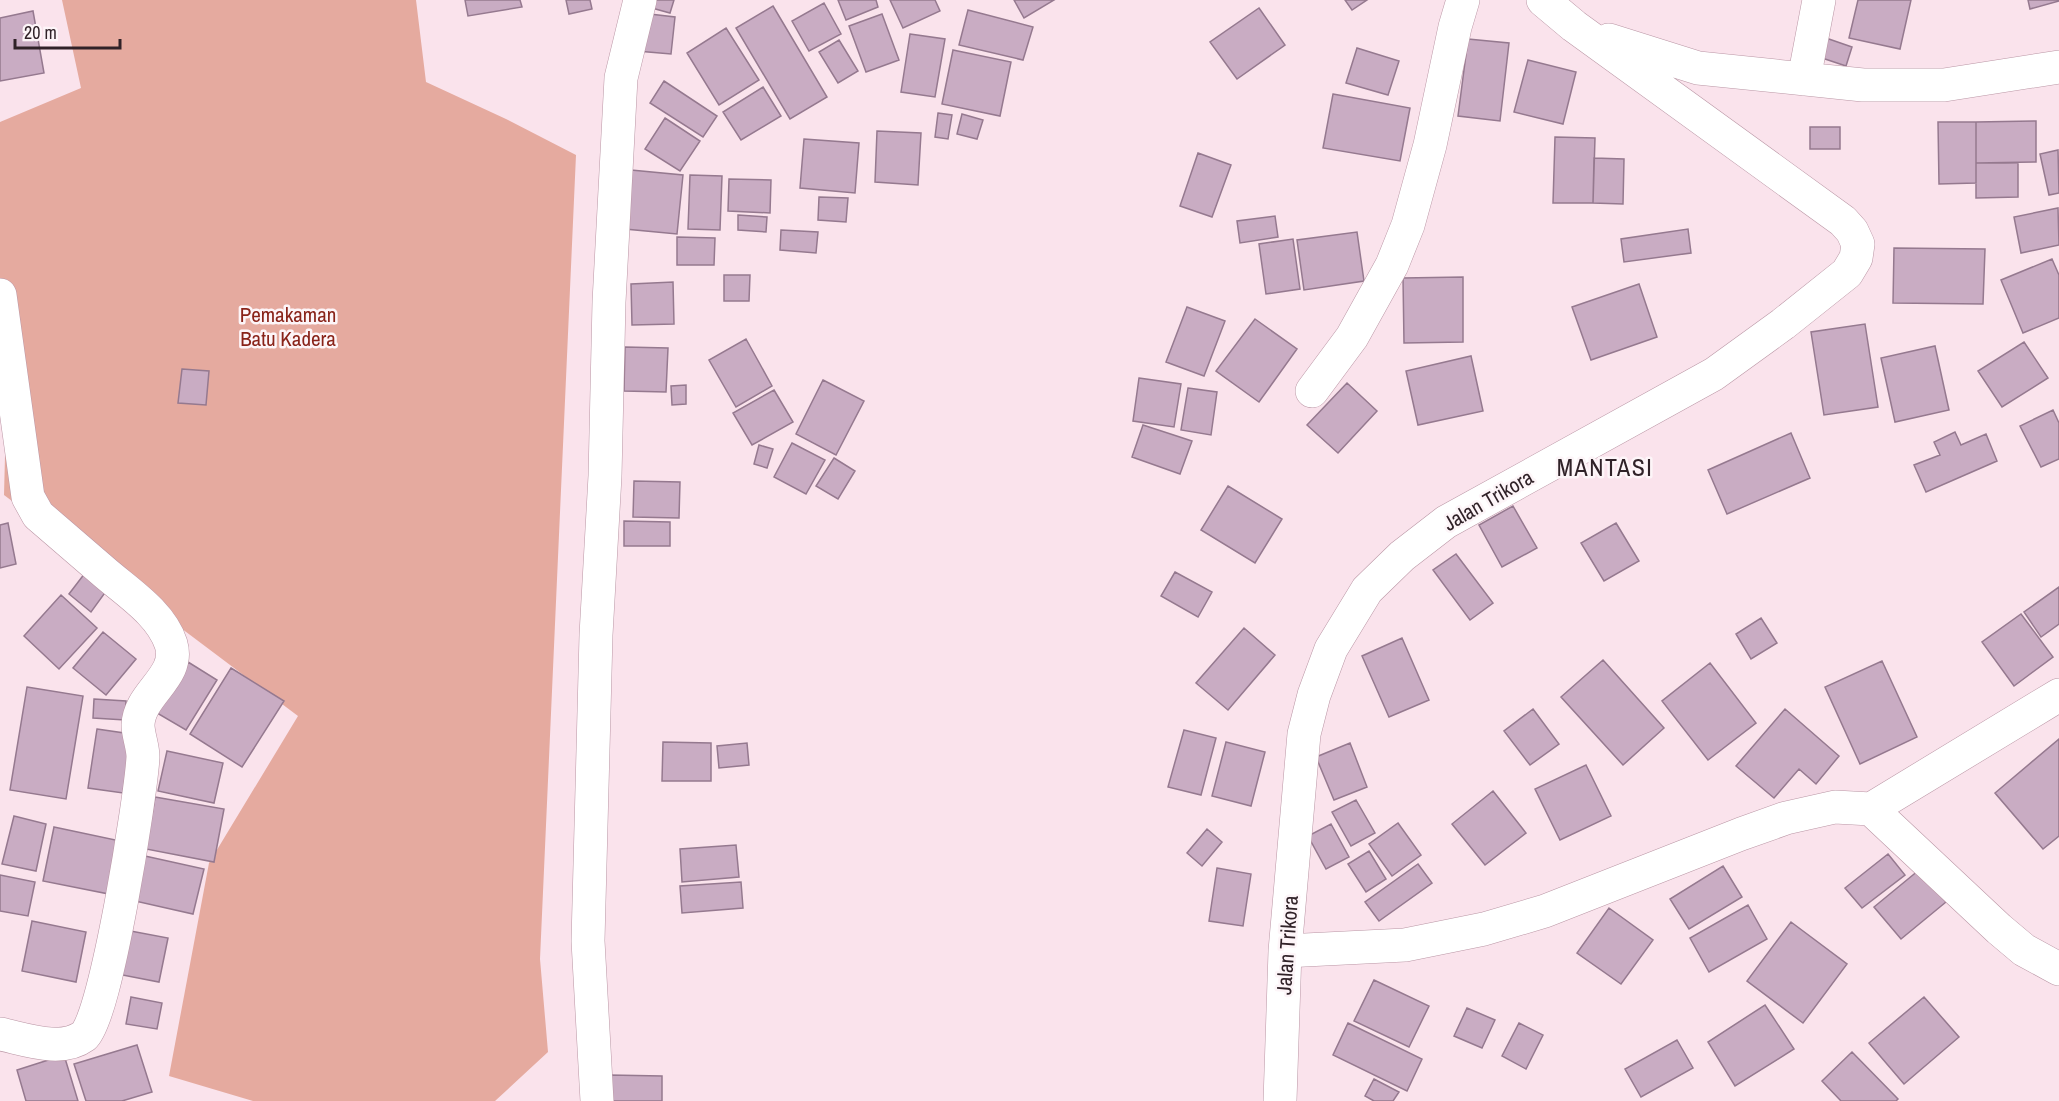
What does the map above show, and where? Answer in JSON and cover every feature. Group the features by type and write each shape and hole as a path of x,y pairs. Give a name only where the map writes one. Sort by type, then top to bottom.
{"street":[{"path":"597,1101 588,941 596,635 605,476 609,302 621,78 640,0"},
{"path":"1312,391 1352,337 1392,265 1408,225 1430,145 1455,27 1463,0"},
{"name":"Jalan Trikora","path":"1280,1101 1285,951 1304,734 1314,695 1331,649 1367,590 1402,556 1446,522 1714,374 1783,324 1847,273 1857,258 1858,244 1852,231 1843,221 1574,26 1543,0"},
{"path":"1804,79 1819,0"},
{"path":"1574,26 1698,68 1863,85 1944,85 2059,67"},
{"path":"0,295 28,497 38,515 159,621 171,646 172,660 160,683 142,706 138,725 143,754 137,807 102,997 91,1029 73,1041 53,1044 0,1034"},
{"path":"1285,951 1405,945 1484,929 1545,911 1786,818 1835,807 1871,809 2059,695"},
{"path":"1871,809 1999,929 2024,950 2059,969"}],"green space":[{"name":"Pemakaman Batu Kadera","path":"62,0 416,0 426,82 576,155 540,959 548,1052 495,1101 253,1101 169,1076 209,863 298,716 4,495 8,340 0,323 0,122 81,88"}],"building":[{"path":"465,0 520,0 522,7 468,16"},
{"path":"566,0 590,0 592,9 569,14"},
{"path":"650,0 674,0 670,13 648,7"},
{"path":"838,0 876,0 878,7 846,20"},
{"path":"890,0 935,0 940,11 903,28"},
{"path":"1014,0 1054,0 1024,18"},
{"path":"1345,0 1367,0 1352,10"},
{"path":"1858,0 1911,0 1900,49 1849,38"},
{"path":"2028,0 2059,0 2059,1 2030,9"},
{"path":"824,3 841,34 809,51 792,21"},
{"path":"773,6 827,97 790,119 736,28"},
{"path":"1259,8 1285,45 1237,79 1210,42"},
{"path":"968,10 1033,27 1023,60 959,45"},
{"path":"33,11 44,73 0,81 0,18"},
{"path":"641,13 675,17 671,54 637,51"},
{"path":"882,14 899,60 866,72 849,26"},
{"path":"726,28 759,80 719,105 687,53"},
{"path":"910,34 945,39 935,97 901,92"},
{"path":"1826,38 1852,47 1846,66 1819,57"},
{"path":"1468,39 1509,43 1500,121 1458,116"},
{"path":"839,40 858,71 838,83 819,52"},
{"path":"1357,48 1399,61 1388,95 1346,83"},
{"path":"953,50 1011,62 1000,116 942,104"},
{"path":"1528,60 1576,72 1563,124 1514,112"},
{"path":"664,81 717,116 703,137 650,103"},
{"path":"763,87 781,116 741,140 723,112"},
{"path":"1333,94 1410,108 1400,161 1323,148"},
{"path":"938,113 952,115 948,139 935,137"},
{"path":"962,114 983,120 977,139 957,134"},
{"path":"665,118 700,141 680,171 645,149"},
{"path":"2036,121 2036,162 1976,163 1976,122"},
{"path":"1938,122 1976,122 1976,183 1939,184"},
{"path":"1810,127 1840,127 1840,149 1810,149"},
{"path":"877,131 921,133 918,185 875,182"},
{"path":"1555,137 1595,138 1593,203 1553,203"},
{"path":"804,139 859,143 855,193 800,188"},
{"path":"2058,150 2059,193 2049,195 2040,154"},
{"path":"1198,153 1231,165 1212,217 1180,206"},
{"path":"1594,158 1624,159 1623,204 1593,203"},
{"path":"1976,163 2018,163 2018,197 1976,198"},
{"path":"631,170 683,175 677,234 625,229"},
{"path":"690,175 722,176 720,230 688,229"},
{"path":"729,179 771,180 770,213 728,211"},
{"path":"819,197 848,198 846,222 818,220"},
{"path":"2058,208 2059,245 2021,253 2014,217"},
{"path":"738,215 767,217 766,232 738,230"},
{"path":"1275,216 1278,237 1240,243 1237,221"},
{"path":"1688,229 1691,253 1624,262 1621,239"},
{"path":"781,230 818,232 816,253 780,250"},
{"path":"1357,232 1364,281 1304,290 1297,240"},
{"path":"677,237 715,238 714,265 677,265"},
{"path":"1293,239 1300,289 1266,294 1259,244"},
{"path":"1894,248 1985,249 1983,304 1893,303"},
{"path":"2052,259 2059,275 2059,318 2023,333 2001,280"},
{"path":"724,275 750,275 749,301 724,301"},
{"path":"1463,277 1463,342 1404,343 1403,278"},
{"path":"673,282 674,324 632,325 631,284"},
{"path":"1639,284 1657,337 1591,360 1572,307"},
{"path":"1187,307 1225,321 1204,376 1166,362"},
{"path":"1255,319 1297,349 1259,402 1216,371"},
{"path":"1865,324 1878,407 1824,415 1811,332"},
{"path":"746,339 772,386 736,407 709,360"},
{"path":"2024,342 2048,378 2002,407 1978,371"},
{"path":"1935,346 1949,410 1895,422 1881,358"},
{"path":"625,347 668,348 666,392 624,391"},
{"path":"1471,356 1483,411 1418,425 1406,371"},
{"path":"182,369 209,371 206,405 178,403"},
{"path":"1139,378 1181,384 1174,427 1133,421"},
{"path":"823,380 864,401 836,455 796,434"},
{"path":"1347,383 1377,411 1338,453 1307,425"},
{"path":"686,385 686,404 672,405 671,386"},
{"path":"1188,388 1217,392 1211,435 1181,430"},
{"path":"774,390 793,422 752,445 733,413"},
{"path":"2053,410 2059,423 2059,459 2041,467 2020,426"},
{"path":"1143,425 1192,441 1180,474 1132,457"},
{"path":"1955,432 1961,445 1986,434 1997,461 1926,492 1914,465 1940,455 1934,442"},
{"path":"1791,433 1810,478 1727,514 1708,470"},
{"path":"792,443 825,460 806,494 774,477"},
{"path":"759,445 773,449 767,468 754,464"},
{"path":"834,458 855,471 838,499 816,486"},
{"path":"634,481 680,482 679,518 633,517"},
{"path":"1228,486 1282,519 1255,563 1201,530"},
{"path":"1513,506 1537,548 1502,567 1479,525"},
{"path":"624,521 670,522 670,546 624,546"},
{"path":"8,523 16,564 0,568 0,525"},
{"path":"1616,523 1639,561 1604,581 1581,543"},
{"path":"1456,554 1493,603 1470,620 1433,570"},
{"path":"1175,572 1212,592 1198,617 1161,596"},
{"path":"85,573 107,590 91,612 69,594"},
{"path":"2059,587 2059,624 2041,637 2024,612"},
{"path":"61,595 97,628 59,669 24,636"},
{"path":"2021,614 2053,657 2014,686 1982,642"},
{"path":"1761,618 1777,643 1751,659 1736,634"},
{"path":"1244,628 1275,655 1228,710 1196,683"},
{"path":"103,632 136,659 106,695 73,668"},
{"path":"1402,638 1429,700 1389,717 1362,656"},
{"path":"1603,660 1664,728 1623,765 1561,697"},
{"path":"1882,661 1917,737 1860,764 1825,687"},
{"path":"188,662 217,680 186,730 157,713"},
{"path":"1710,663 1756,723 1708,760 1662,701"},
{"path":"231,668 284,701 242,767 190,734"},
{"path":"27,687 83,696 66,799 10,790"},
{"path":"94,699 126,701 125,720 93,718"},
{"path":"1533,709 1559,744 1530,765 1504,731"},
{"path":"1785,709 1839,756 1816,784 1799,769 1774,798 1736,766"},
{"path":"97,729 131,734 123,793 88,788"},
{"path":"1184,730 1216,738 1201,795 1168,787"},
{"path":"2059,739 2059,836 2043,849 1995,793"},
{"path":"663,742 711,743 711,781 662,781"},
{"path":"1226,742 1265,752 1251,806 1212,796"},
{"path":"747,743 749,765 719,768 717,746"},
{"path":"1350,743 1367,787 1334,800 1316,757"},
{"path":"167,751 223,763 214,803 158,791"},
{"path":"1586,765 1611,816 1560,840 1535,789"},
{"path":"1493,791 1526,833 1485,865 1452,824"},
{"path":"155,797 224,809 214,862 146,849"},
{"path":"1356,800 1375,833 1351,846 1332,812"},
{"path":"14,816 46,824 36,871 2,864"},
{"path":"1398,823 1421,855 1392,876 1369,844"},
{"path":"1331,824 1349,857 1326,869 1308,836"},
{"path":"54,827 125,842 114,895 43,881"},
{"path":"1207,829 1222,842 1202,866 1187,853"},
{"path":"736,845 739,877 682,882 680,849"},
{"path":"1369,851 1386,879 1366,892 1348,864"},
{"path":"1888,854 1905,875 1862,908 1845,888"},
{"path":"145,856 204,869 193,914 135,901"},
{"path":"1418,864 1432,883 1379,921 1365,902"},
{"path":"1723,866 1742,897 1689,929 1670,899"},
{"path":"1217,868 1251,874 1243,926 1209,921"},
{"path":"1919,870 1946,902 1901,939 1874,907"},
{"path":"0,875 35,882 28,916 0,911"},
{"path":"741,882 743,908 682,913 680,886"},
{"path":"1748,905 1767,939 1709,972 1690,938"},
{"path":"1609,908 1653,940 1621,984 1577,953"},
{"path":"32,921 86,932 76,982 22,971"},
{"path":"1791,922 1847,964 1803,1023 1747,981"},
{"path":"120,929 168,938 159,982 112,973"},
{"path":"1374,980 1429,1006 1409,1047 1354,1021"},
{"path":"131,997 162,1003 157,1029 126,1024"},
{"path":"1924,997 1959,1037 1904,1084 1869,1043"},
{"path":"1765,1005 1794,1049 1735,1086 1708,1042"},
{"path":"1467,1008 1495,1020 1482,1048 1454,1036"},
{"path":"1348,1023 1422,1059 1407,1091 1333,1055"},
{"path":"1519,1023 1543,1035 1526,1069 1502,1056"},
{"path":"1677,1040 1693,1068 1641,1097 1625,1069"},
{"path":"137,1045 152,1092 122,1101 86,1101 74,1064"},
{"path":"1852,1052 1898,1099 1896,1101 1841,1101 1822,1081"},
{"path":"64,1055 78,1101 26,1101 17,1070"},
{"path":"609,1075 662,1076 662,1101 608,1101"},
{"path":"1374,1079 1399,1092 1393,1101 1374,1101 1365,1096"}],"district":[{"name":"MANTASI","path":"1605,467"}]}
